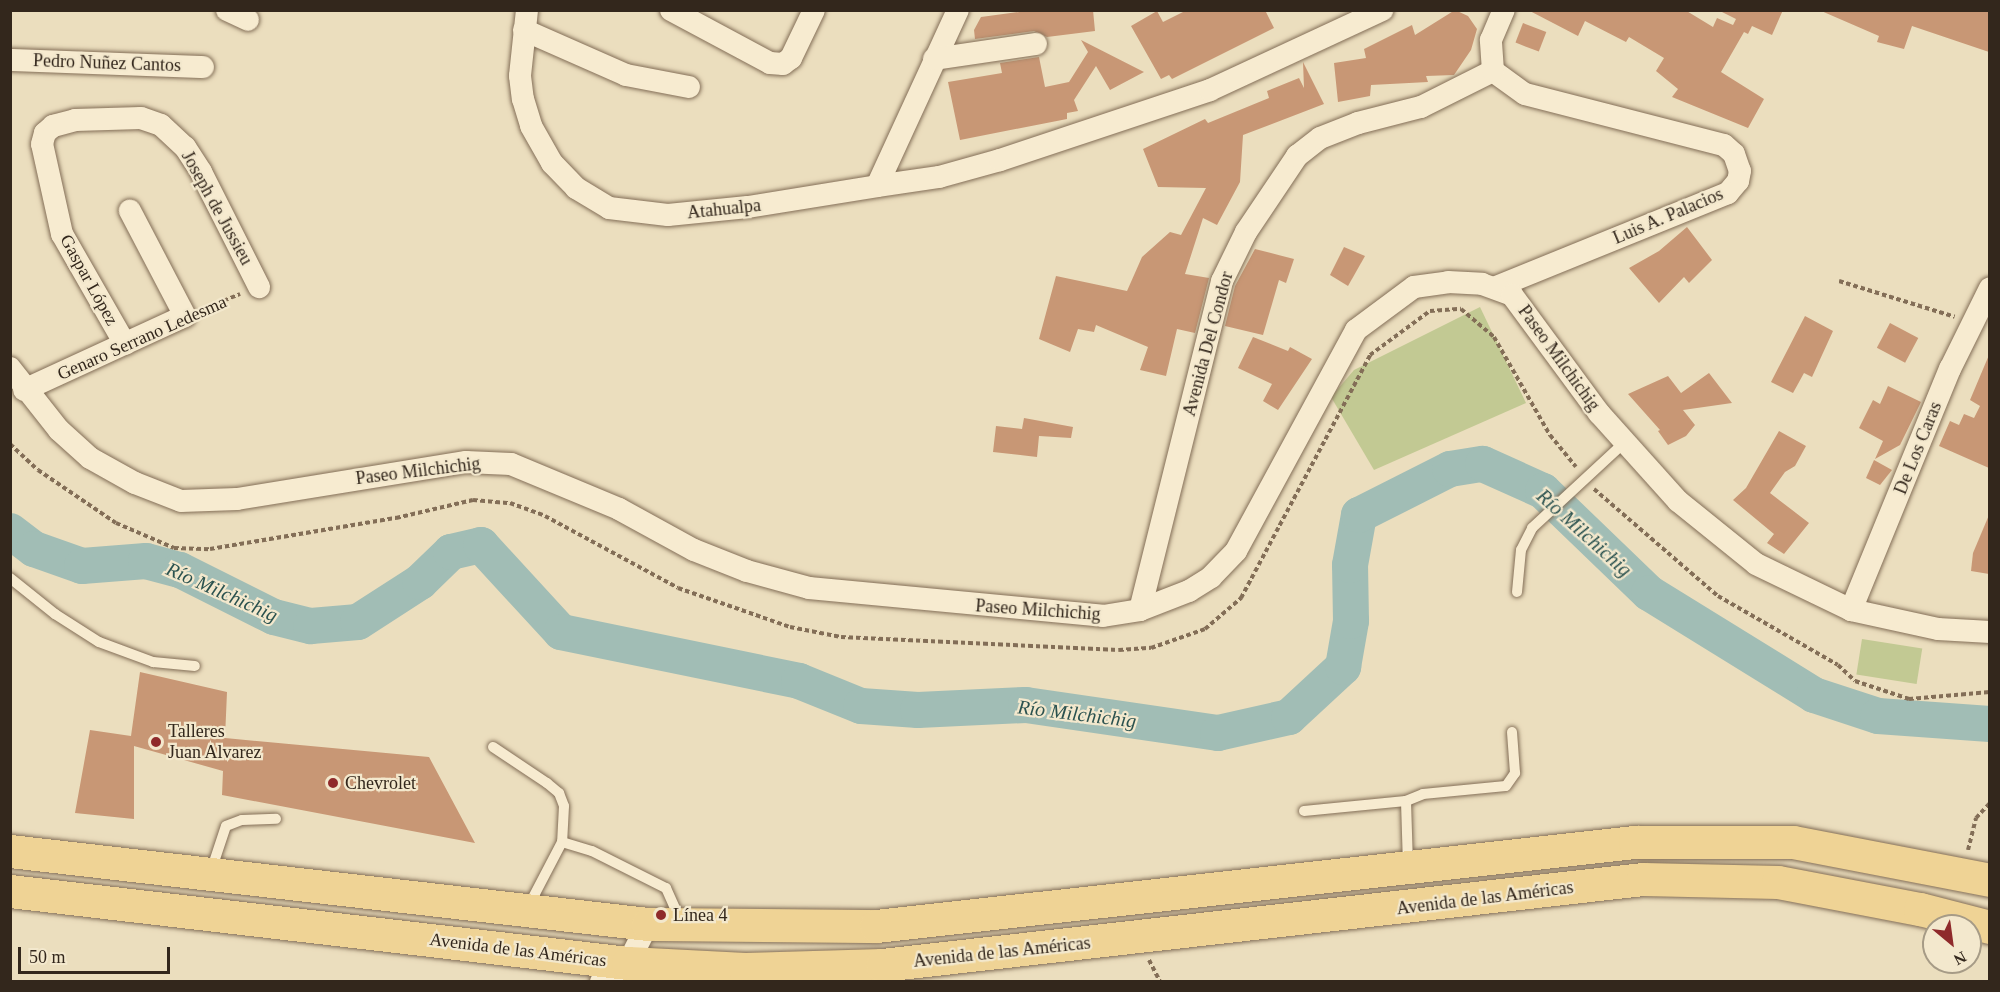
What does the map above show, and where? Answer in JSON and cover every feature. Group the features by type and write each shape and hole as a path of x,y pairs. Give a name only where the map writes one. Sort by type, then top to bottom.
{"main road":[{"path":"10,851 648,924 876,926 1635,842 1793,842 1989,880"},
{"name":"Avenida de las Américas","path":"10,891 628,963 745,969 882,965 1643,879 1778,882 1920,909 1989,927"}],"street":[{"path":"670,10 770,63 783,64 791,58 814,10"},
{"path":"877,186 958,10"},
{"name":"Atahualpa","path":"525,20 520,76 531,126 552,163 576,188 609,208 668,215 748,207 939,177 1000,160 1210,90 1382,10"},
{"path":"1493,71 1491,40 1504,10"},
{"path":"525,20 626,75 689,87"},
{"path":"934,59 1036,44"},
{"name":"Pedro Nuñez Cantos","path":"10,60 203,67"},
{"name":"Luis A. Palacios","path":"1493,71 1525,94 1724,146 1734,154 1740,171 1738,182 1728,193 1496,287"},
{"name":"Avenida Del Condor","path":"1140,610 1222,281 1233,255 1282,176 1297,156 1320,138 1358,123 1421,107 1493,71"},
{"name":"Joseph de Jussieu","path":"42,144 45,133 53,126 75,120 141,117 161,124 185,147 201,172 260,287"},
{"name":"Gaspar López","path":"42,144 62,234 125,344"},
{"path":"130,211 185,316"},
{"name":"Paseo Milchichig","path":"10,368 24,390 90,458 135,483 182,501 237,499 466,462 511,464 619,509 693,550 747,571 809,588 1103,616 1140,610 1189,591 1211,577 1236,551 1356,330 1414,287 1448,282 1496,287 1512,295 1568,374 1678,501 1756,564 1851,610 1938,629 1989,632"},
{"name":"De Los Caras","path":"1851,610 1972,323 1989,288"},
{"name":"Genaro Serrano Ledesma","path":"24,390 185,316"},
{"path":"601,981 628,963 648,924"}],"lane":[{"path":"1517,592 1521,550 1532,528 1625,442"},
{"path":"10,578 55,614 99,642 153,662 195,666"},
{"path":"1304,811 1406,801 1423,794 1506,786 1515,773 1512,732"},
{"path":"493,747 559,793 564,806 562,842 527,910"},
{"path":"1406,801 1408,868"},
{"path":"210,874 226,826 242,820 276,819"},
{"path":"562,842 592,851 666,888 682,924"}],"path":[{"path":"1839,281 1972,323"},
{"name":"Genaro Serrano Ledesma","path":"185,316 260,287"},
{"path":"10,444 38,470 116,524 174,549 210,549 396,518 473,500 510,503 545,516 678,588 790,627 841,637 1066,649 1151,648 1205,629 1241,598 1370,355 1430,311 1461,309 1494,337 1550,435 1586,479 1718,596 1838,665 1855,681 1909,699 1989,692"},
{"path":"1957,872 1972,843 1976,818 1989,803"}],"green space":[{"path":"1480,307 1526,403 1374,470 1331,397 1354,370"},
{"path":"1862,639 1922,649 1917,684 1856,675"}],"building":[{"path":"1034,10 1093,10 1095,31 1047,37 1034,31 975,39 974,30 981,17"},
{"path":"1187,10 1265,10 1274,28 1172,79 1169,75 1161,79 1131,26 1157,11 1163,22"},
{"path":"1455,10 1468,16 1477,29 1471,50 1454,75 1426,76 1428,82 1371,85 1370,96 1338,102 1334,63 1366,58 1364,49 1412,25 1415,35"},
{"path":"1528,10 1685,10 1713,27 1717,18 1733,25 1736,19 1718,10 1783,10 1772,35 1752,26 1748,34 1744,32 1721,72 1764,99 1748,128 1672,97 1678,89 1656,71 1664,58 1629,37 1626,42 1585,21 1578,36"},
{"path":"1819,10 1989,10 1989,52 1912,26 1904,49 1877,42 1879,36"},
{"path":"1523,23 1546,32 1539,52 1515,43"},
{"path":"1081,40 1144,72 1110,90 1096,66 1074,100 1078,111 1067,113 1067,119 960,140 948,82 1002,73 1000,63 1039,57 1045,87 1069,82 1088,52"},
{"path":"1303,62 1324,104 1243,135 1240,182 1217,225 1203,218 1185,274 1209,278 1195,333 1177,329 1166,376 1140,370 1148,347 1096,325 1094,332 1078,329 1070,352 1039,339 1056,276 1127,291 1142,257 1170,232 1181,235 1206,188 1158,187 1143,149 1205,119 1208,123 1269,98 1267,91 1299,78 1304,88"},
{"path":"1687,227 1712,260 1689,283 1684,277 1659,303 1629,268 1659,251"},
{"path":"1344,247 1365,256 1348,286 1330,275"},
{"path":"1255,249 1294,259 1286,283 1279,280 1263,335 1225,326 1235,286"},
{"path":"1805,316 1833,331 1812,377 1804,373 1793,393 1771,382"},
{"path":"1890,323 1918,338 1905,363 1877,348"},
{"path":"1253,337 1288,351 1290,347 1312,359 1278,410 1263,401 1272,384 1238,368"},
{"path":"1989,355 1989,468 1939,446 1950,421 1959,425 1964,414 1974,418 1980,406 1970,400"},
{"path":"1709,373 1732,403 1683,410 1695,425 1686,436 1668,445 1658,431 1660,430 1628,394 1668,376 1681,393"},
{"path":"1888,386 1921,402 1900,445 1875,459 1883,441 1859,428 1873,400 1880,404"},
{"path":"1024,418 1073,427 1071,438 1039,436 1037,457 993,452 996,426 1022,429"},
{"path":"1779,431 1806,446 1795,466 1785,472 1770,493 1809,523 1784,554 1767,543 1774,534 1733,500 1746,488"},
{"path":"1874,460 1892,470 1880,485 1866,478"},
{"path":"1989,515 1989,574 1971,571 1973,553"},
{"path":"140,672 227,692 225,738 429,757 475,843 222,795 223,771 134,746 134,819 75,813 90,730 131,736"}],"waterway":[{"name":"Río Milchichig","path":"10,531 34,549 82,566 146,561 180,570 274,617 311,626 358,622 420,582 451,552 481,545 561,632 799,681 861,706 918,710 1026,705 1218,733 1289,717 1343,667 1351,621 1350,565 1359,515 1450,469 1483,464 1543,491 1649,593 1814,695 1878,716 1990,724"}],"place":[{"name":"Talleres Juan Alvarez","path":"156,742"},
{"name":"Chevrolet","path":"333,783"},
{"name":"Línea 4","path":"661,915"}]}
